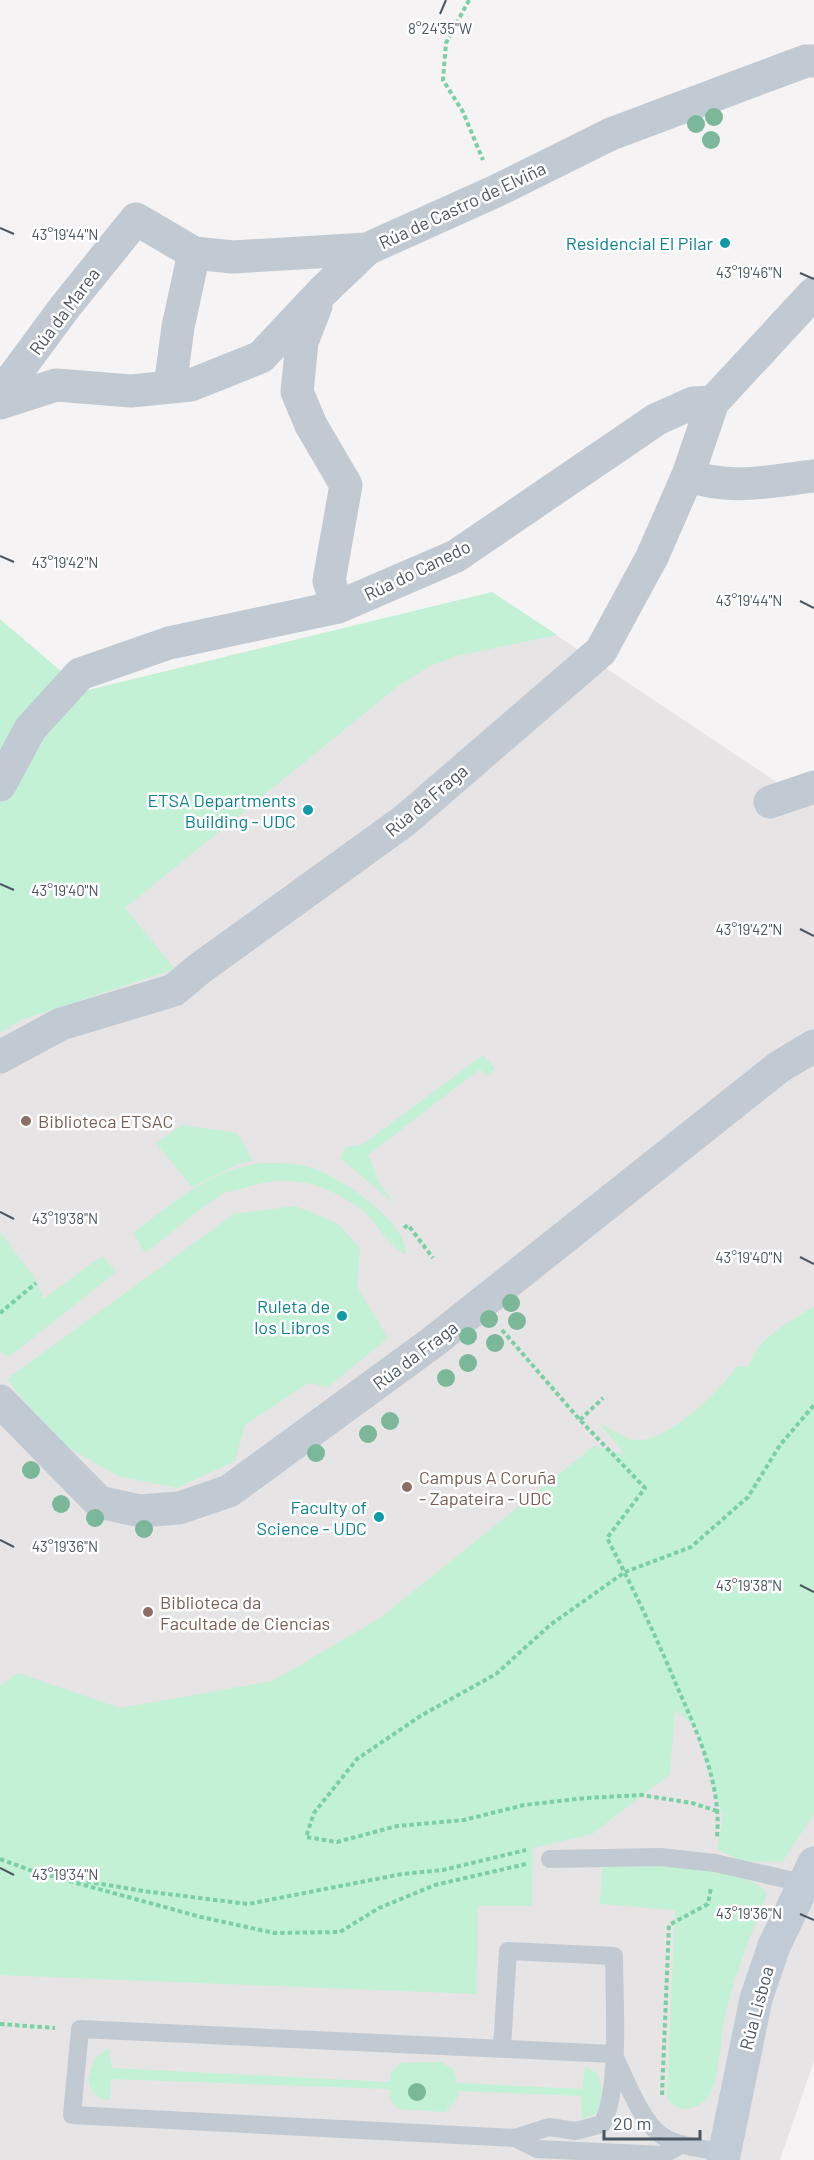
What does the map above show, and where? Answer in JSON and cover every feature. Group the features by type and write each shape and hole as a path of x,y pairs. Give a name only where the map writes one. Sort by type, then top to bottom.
{"street":[{"name":"Rúa de Castro de Elviña","path":"0,403 56,385 130,391 191,385 261,357 321,293 367,249 496,191 611,134 811,58"},
{"name":"Rúa da Marea","path":"0,395 65,307 136,219 194,253 233,257 367,249"},
{"path":"170,387 178,327 194,253"},
{"path":"321,293 302,342 297,392 311,425 346,485 329,581 338,608"},
{"path":"713,402 814,293"},
{"name":"Rúa do Canedo","path":"0,785 30,729 80,674 169,643 338,608 456,556 657,419 693,403 713,402"},
{"name":"Rúa da Fraga","path":"0,1057 61,1023 174,990 199,969 404,821 601,651 652,557 688,475 713,402"},
{"path":"688,475 703,481 730,485 814,476"},
{"path":"770,802 814,787"},
{"name":"Rúa da Fraga","path":"0,1401 15,1427 99,1502 140,1511 178,1508 229,1491 434,1342 779,1067 814,1046"},
{"name":"Rúa Lisboa","path":"723,2156 756,2000 774,1946 809,1873"}],"lane":[{"path":"550,1859 660,1857 809,1873"},
{"path":"502,2048 508,1951 614,1956 613,2054 609,2111 602,2124 576,2131 549,2127 515,2138 72,2115 80,2029 613,2054"},
{"path":"613,2054 645,2115 660,2135 723,2156"},
{"path":"515,2138 537,2149 663,2155 682,2144"}],"path":[{"path":"470,0 446,43 443,80 463,112 496,191"},
{"path":"404,1227 408,1225 433,1258"},
{"path":"0,1313 36,1283"},
{"path":"499,1327 580,1420 645,1488 608,1538 694,1725 716,1789 715,1863 708,1904 669,1925 660,2135"},
{"path":"580,1420 603,1398"},
{"path":"717,1811 692,1803 641,1795 586,1798 524,1805 464,1820 397,1826 337,1842 306,1837 314,1813 357,1759 422,1715 496,1674 550,1625 625,1572 691,1547 748,1497 780,1445 814,1406"},
{"path":"41,1874 143,1891 248,1904 402,1874 443,1870 533,1848"},
{"path":"0,1859 41,1874 201,1917 274,1933 340,1932 379,1908 435,1885 550,1859"},
{"path":"0,2024 80,2029"}],"shaded area":[{"name":"Campus A Coruña - Zapateira - UDC","path":"492,592 808,803 814,801 814,2061 780,2160 0,2160 0,912"}],"green space":[{"path":"492,592 557,635 457,656 430,666 398,686 125,908 175,969 21,1020 0,1033 0,619 84,691"},
{"path":"483,1055 495,1069 486,1076 480,1069 368,1155 380,1184 395,1204 340,1158 345,1148 363,1144"},
{"path":"182,1125 237,1133 253,1161 240,1163 192,1187 156,1143"},
{"path":"262,1163 309,1167 353,1189 383,1214 395,1228 403,1241 406,1254 394,1246 367,1214 347,1200 319,1187 291,1181 260,1183 222,1194 145,1253 133,1233 178,1199 209,1180 243,1166"},
{"path":"295,1206 337,1223 360,1248 357,1287 388,1338 328,1387 308,1383 245,1425 235,1461 177,1488 118,1476 54,1439 7,1379 234,1214"},
{"path":"0,1232 37,1281 43,1299 102,1256 116,1272 9,1357 0,1352"},
{"path":"814,1306 814,1814 782,1862 742,1861 717,1849 723,1818 694,1725 675,1710 670,1774 592,1834 533,1848 532,1906 478,1906 477,1994 0,1975 0,1686 18,1673 120,1708 273,1681 380,1618 594,1446 626,1455 599,1423 633,1440 650,1438 664,1432 707,1400 737,1366 748,1367 752,1356 766,1339"},
{"path":"667,1864 736,1875 760,1886 767,1894 729,2000 712,2089 708,2097 699,2105 687,2109 670,2103 667,2097 675,1910 600,1904 602,1866"},
{"path":"109,2048 112,2068 390,2082 390,2074 400,2063 441,2062 454,2070 457,2083 582,2089 585,2067 592,2070 600,2080 601,2094 596,2114 582,2119 581,2096 458,2091 457,2099 445,2112 398,2109 390,2100 389,2089 111,2079 110,2100 105,2100 94,2094 88,2078 95,2058"}],"place":[{"name":"Residencial El Pilar","path":"725,243"},
{"name":"ETSA Departments Building - UDC","path":"308,810"},
{"name":"Biblioteca ETSAC","path":"26,1121"},
{"name":"Ruleta de los Libros","path":"342,1316"},
{"name":"Campus A Coruña - Zapateira - UDC","path":"407,1487"},
{"name":"Faculty of Science - UDC","path":"379,1517"},
{"name":"Biblioteca da Facultade de Ciencias","path":"148,1612"}]}
